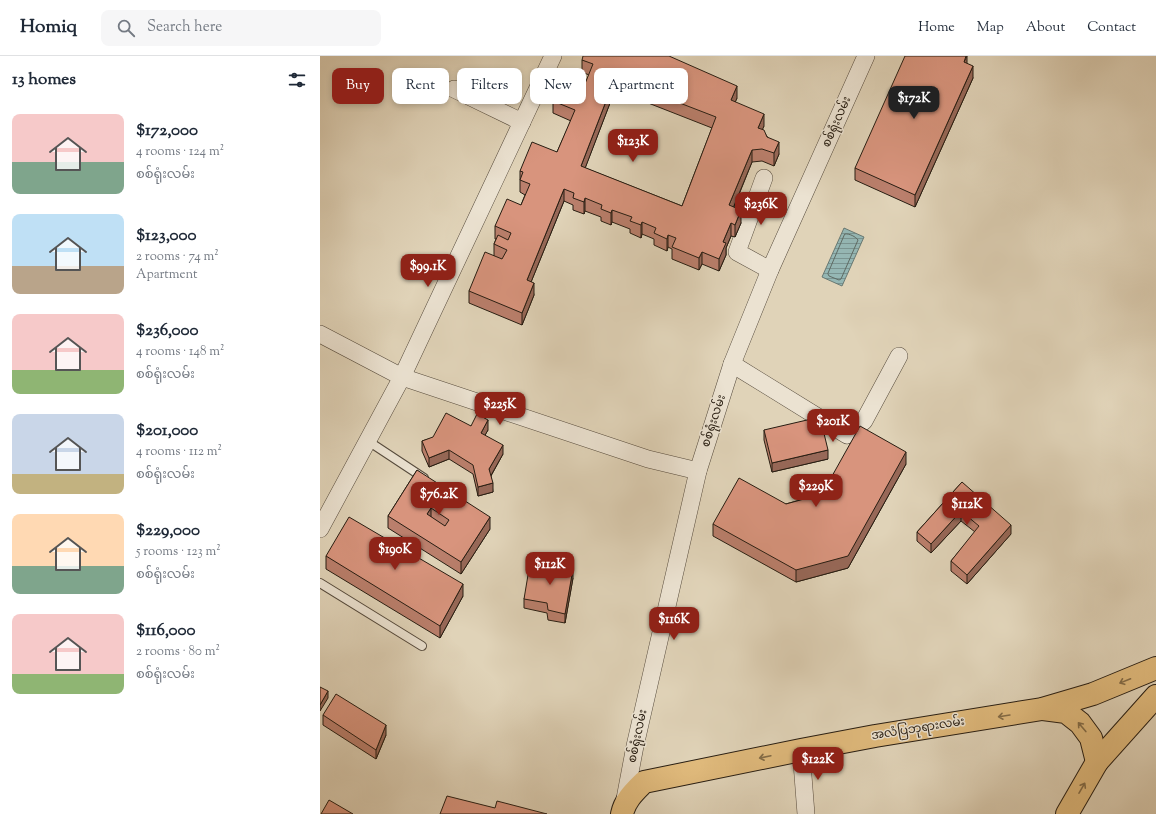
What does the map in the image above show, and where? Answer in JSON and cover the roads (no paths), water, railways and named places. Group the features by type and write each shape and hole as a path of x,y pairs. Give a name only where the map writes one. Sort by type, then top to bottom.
{"main road":[{"path":"1042,709 1093,694 1156,668"},
{"path":"1067,814 1097,762 1147,713 1156,696"},
{"name":"အလံပြဘုရားလမ်း","path":"623,810 633,792 644,782 875,736 1042,709"},
{"path":"1042,709 1066,712 1080,723 1092,738 1097,762"}],"street":[{"path":"320,529 402,377 552,56"},
{"name":"စစ်ရုံးလမ်း","path":"623,810 634,752 698,471 732,364 770,270 866,56"},
{"path":"454,89 522,122"},
{"path":"764,178 736,252 770,270"},
{"path":"320,334 402,377 648,459 698,471"},
{"path":"732,364 847,434 864,421 899,356"},
{"path":"801,750 806,814"}],"lane":[{"path":"368,441 433,484"},
{"path":"320,583 422,646"}],"water":[{"path":"844,228 864,237 842,286 822,277"}]}
